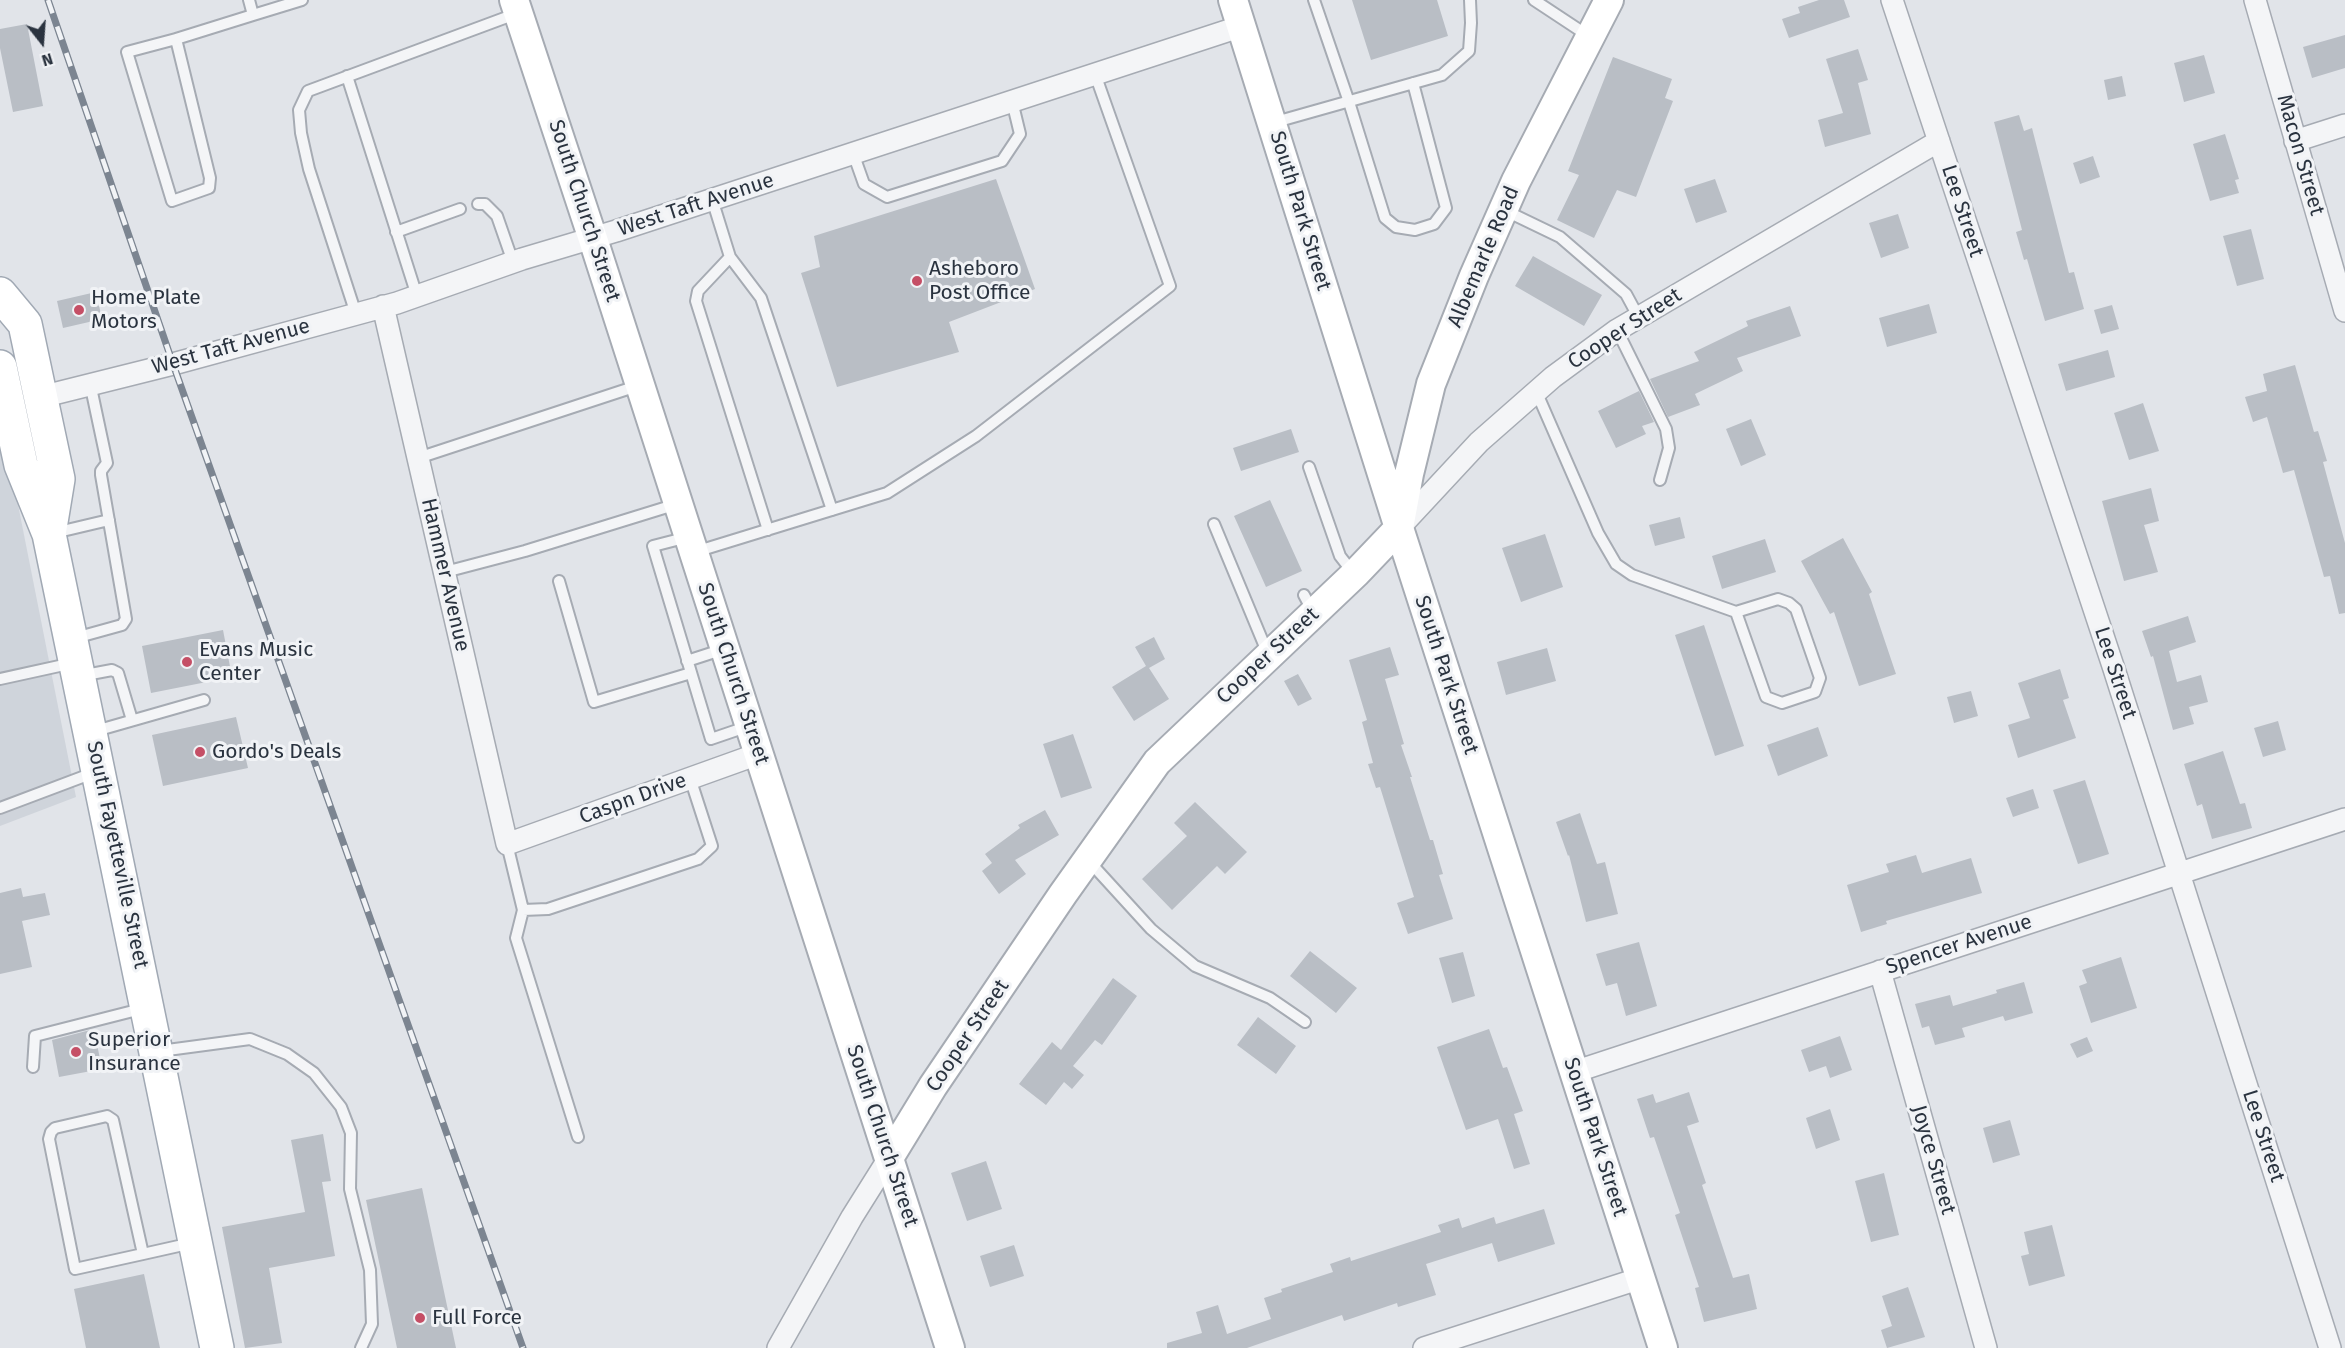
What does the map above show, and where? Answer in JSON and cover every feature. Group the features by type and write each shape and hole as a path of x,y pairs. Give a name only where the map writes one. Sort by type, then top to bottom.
{"main road":[{"path":"0,294 25,324 58,479 52,518"},
{"path":"0,326 12,346 24,392 32,397 41,397"},
{"name":"South Fayetteville Street","path":"0,367 4,407 16,466 52,518 99,771 217,1348"},
{"path":"4,407 20,417 28,428 40,481 52,518"}],"street":[{"name":"Albemarle Road","path":"1399,528 1409,474 1431,384 1503,210 1609,0"},
{"name":"Lee Street","path":"1892,0 2114,669 2330,1348"},
{"name":"Macon Street","path":"2255,0 2345,311"},
{"name":"South Church Street","path":"516,6 593,238 950,1348"},
{"name":"West Taft Avenue","path":"41,397 173,364 417,296 513,262 1095,74 1238,13"},
{"name":"South Park Street","path":"1238,13 1399,528 1663,1348"},
{"path":"2295,141 2345,125"},
{"name":"Cooper Street","path":"778,1348 852,1217 933,1086 1157,762 1269,654 1309,603 1354,575 1479,442 1553,377 1617,330 1939,141"},
{"name":"Hammer Avenue","path":"383,306 507,844"},
{"name":"Caspn Drive","path":"507,844 758,754"},
{"name":"Spencer Avenue","path":"1574,1072 2345,819"},
{"name":"Joyce Street","path":"1880,971 1986,1348"},
{"path":"1424,1348 1641,1278"}],"lane":[{"path":"249,0 253,15"},
{"path":"176,39 210,178 209,188 172,201 127,52 302,0"},
{"path":"1314,0 1349,102 1385,219 1396,227 1415,230 1434,224 1446,208 1413,83"},
{"path":"1272,123 1442,75 1469,51 1470,0"},
{"path":"1534,0 1590,37"},
{"path":"356,314 309,170 301,133 299,110 308,91 516,6"},
{"path":"749,726 711,739 653,546 691,545 768,530 887,493 976,436 1170,286 1095,74"},
{"path":"347,76 417,296"},
{"path":"852,153 864,184 887,197 1002,161 1020,134 1012,101"},
{"path":"712,199 730,257 761,298 832,510"},
{"path":"478,204 485,204 497,216 513,262"},
{"path":"396,232 460,209"},
{"path":"1503,210 1560,237 1626,294 1639,318"},
{"path":"730,257 698,291 696,301 768,530"},
{"path":"1617,330 1666,429 1669,448 1660,480"},
{"path":"0,679 77,659 122,625 126,619 101,475 107,463 90,383"},
{"path":"418,458 640,385"},
{"path":"1536,392 1598,533 1616,564 1632,574 1736,612 1778,599 1789,603 1796,609 1820,678 1815,692 1782,703 1766,697 1736,612"},
{"path":"1309,467 1340,556 1354,575"},
{"path":"444,573 678,504"},
{"path":"52,518 109,520"},
{"path":"1214,524 1269,654"},
{"path":"559,581 594,702 691,673"},
{"path":"687,661 725,649"},
{"path":"77,659 118,673 132,720"},
{"path":"92,732 204,700"},
{"path":"0,808 99,771"},
{"path":"523,910 548,909 698,859 712,846 690,778"},
{"path":"507,844 523,910 516,938 578,1137"},
{"path":"1088,860 1151,929 1195,966 1270,998 1305,1022"},
{"path":"33,1067 35,1036 148,1007"},
{"path":"157,1051 250,1039 287,1054 314,1073 341,1107 351,1133 350,1189 370,1270 372,1324 362,1348"},
{"path":"143,1254 113,1120 107,1116 55,1128 49,1139 75,1269 143,1254 196,1242"}],"shaded area":[{"path":"3,429 76,797 0,826 0,430"}],"building":[{"path":"1352,0 1437,0 1448,36 1371,60"},
{"path":"1819,0 1844,0 1850,17 1789,38 1782,19 1800,13 1798,7"},
{"path":"27,24 43,106 13,112 0,48 0,29"},
{"path":"2345,35 2345,68 2312,78 2303,47"},
{"path":"1858,49 1868,80 1858,83 1871,134 1825,147 1818,120 1843,113 1826,59"},
{"path":"2204,55 2215,93 2184,102 2174,63"},
{"path":"1613,57 1672,79 1665,98 1673,101 1636,197 1617,190 1594,238 1557,220 1579,175 1568,171"},
{"path":"2122,76 2126,96 2108,100 2104,80"},
{"path":"2019,115 2024,131 2032,128 2069,273 2074,272 2084,309 2045,321 2027,259 2024,260 2016,232 2022,230 1994,122"},
{"path":"2225,134 2239,179 2235,180 2239,193 2210,201 2193,144"},
{"path":"2093,156 2100,177 2080,184 2073,163"},
{"name":"Asheboro Post Office","path":"996,179 1035,289 949,322 959,352 837,387 801,273 820,267 814,236"},
{"path":"1715,179 1727,212 1696,223 1684,189"},
{"path":"1898,214 1909,248 1881,258 1869,223"},
{"path":"2251,229 2264,279 2237,286 2223,236"},
{"path":"1533,256 1602,295 1584,326 1515,286"},
{"path":"96,292 102,319 63,328 57,301"},
{"path":"1929,304 1937,333 1887,347 1879,318"},
{"path":"2112,305 2119,329 2101,334 2094,310"},
{"path":"1790,306 1801,336 1737,358 1743,371 1695,394 1700,405 1668,417 1650,379 1699,361 1694,352 1748,326 1746,321"},
{"path":"2108,350 2115,377 2066,391 2058,364"},
{"path":"2295,365 2314,432 2318,431 2327,461 2323,462 2345,543 2345,613 2339,614 2330,576 2324,577 2294,470 2283,473 2267,417 2253,422 2245,397 2267,391 2263,374"},
{"path":"1639,391 1654,422 1642,426 1646,434 1616,448 1598,411"},
{"path":"2143,403 2159,451 2129,460 2114,413"},
{"path":"1751,419 1766,455 1741,466 1726,429"},
{"path":"1291,429 1299,452 1241,471 1233,448"},
{"path":"2151,488 2159,521 2144,525 2158,572 2124,581 2102,501"},
{"path":"1270,500 1302,571 1266,587 1234,516"},
{"path":"1680,517 1685,538 1655,546 1649,525"},
{"path":"1545,534 1563,587 1521,602 1502,548"},
{"path":"1843,538 1872,592 1869,594 1896,674 1859,686 1834,612 1830,614 1801,561"},
{"path":"1765,539 1776,572 1722,589 1712,556"},
{"path":"2188,616 2196,642 2169,651 2177,682 2201,675 2208,702 2189,707 2194,724 2173,730 2153,656 2151,657 2142,631"},
{"path":"1704,625 1744,746 1715,756 1675,635"},
{"name":"Evans Music Center","path":"223,630 232,677 151,693 142,646"},
{"path":"1154,637 1165,659 1149,668 1169,699 1134,721 1112,687 1146,666 1135,647"},
{"path":"1390,647 1399,675 1385,679 1404,744 1401,745 1412,777 1410,777 1430,840 1433,840 1443,874 1439,875 1453,919 1408,934 1397,903 1414,897 1380,787 1376,788 1368,764 1373,763 1362,722 1367,720 1349,660"},
{"path":"1547,648 1556,681 1506,695 1497,662"},
{"path":"2060,669 2069,698 2063,700 2076,738 2018,758 2008,725 2030,718 2018,683"},
{"path":"1298,674 1312,699 1298,706 1284,681"},
{"path":"1971,691 1978,716 1954,723 1947,697"},
{"name":"Gordo's Deals","path":"236,717 248,768 163,786 152,735"},
{"path":"2278,721 2286,750 2263,757 2254,728"},
{"path":"1818,727 1828,756 1778,776 1767,745"},
{"path":"1073,734 1092,788 1061,798 1043,744"},
{"path":"2223,751 2240,804 2245,803 2252,828 2212,839 2202,804 2197,806 2184,764"},
{"path":"2085,780 2109,854 2078,864 2053,790"},
{"path":"2033,789 2039,808 2013,817 2006,798"},
{"path":"1195,802 1247,852 1225,874 1217,866 1172,910 1142,879 1187,836 1174,823"},
{"path":"1045,810 1059,835 1015,860 1026,874 999,894 982,871 992,863 985,854 1020,828 1018,825"},
{"path":"1580,813 1597,864 1605,862 1618,914 1586,922 1569,855 1556,822"},
{"path":"1916,855 1922,873 1971,858 1982,893 1886,921 1887,924 1861,932 1847,885 1889,872 1886,864"},
{"path":"21,888 23,897 45,893 50,915 22,921 32,967 0,974 0,893"},
{"path":"1639,942 1657,1006 1626,1016 1617,983 1606,986 1596,954"},
{"path":"1310,951 1357,988 1336,1013 1290,976"},
{"path":"1463,952 1475,996 1452,1003 1439,958"},
{"path":"2121,957 2137,1008 2091,1023 2079,986 2087,983 2082,970"},
{"path":"1113,978 1137,996 1102,1045 1095,1040 1073,1066 1084,1075 1072,1089 1064,1082 1046,1105 1019,1084 1052,1042 1061,1050"},
{"path":"2024,982 2033,1013 2005,1021 2003,1016 1962,1028 1965,1037 1935,1045 1929,1026 1922,1028 1915,1004 1950,995 1953,1006"},
{"path":"1258,1017 1296,1046 1276,1074 1237,1045"},
{"name":"Superior Insurance","path":"94,1029 102,1069 59,1077 52,1040"},
{"path":"1489,1029 1503,1068 1507,1067 1523,1111 1514,1114 1530,1164 1514,1169 1498,1119 1466,1130 1437,1047"},
{"path":"1840,1036 1852,1070 1830,1078 1826,1066 1809,1072 1801,1050"},
{"path":"2087,1037 2093,1051 2077,1058 2070,1044"},
{"path":"1689,1092 1699,1122 1687,1126 1706,1183 1702,1185 1733,1278 1749,1274 1757,1309 1704,1322 1695,1288 1699,1287 1675,1215 1680,1213 1654,1137 1650,1138 1637,1099 1653,1094 1656,1103"},
{"path":"1830,1109 1840,1140 1816,1149 1806,1118"},
{"path":"2010,1120 2020,1155 1993,1163 1983,1128"},
{"path":"323,1134 331,1181 322,1182 335,1256 269,1268 282,1343 245,1348 222,1227 305,1212 291,1140"},
{"path":"986,1161 1002,1209 967,1221 951,1173"},
{"path":"1884,1173 1899,1235 1871,1242 1855,1181"},
{"path":"422,1188 456,1348 397,1348 366,1200"},
{"path":"1544,1209 1555,1244 1498,1262 1492,1243 1426,1264 1436,1295 1398,1307 1397,1303 1344,1321 1342,1315 1247,1348 1167,1348 1167,1343 1202,1333 1196,1312 1218,1305 1227,1334 1271,1319 1264,1298 1282,1292 1281,1289 1333,1272 1330,1264 1350,1257 1351,1261 1441,1232 1438,1225 1459,1218 1462,1228 1494,1217 1496,1224"},
{"path":"2052,1225 2065,1276 2029,1286 2021,1256 2029,1254 2024,1232"},
{"path":"1014,1245 1024,1276 990,1287 980,1256"},
{"path":"144,1274 160,1348 86,1348 74,1289"},
{"path":"1908,1287 1925,1337 1887,1348 1881,1330 1892,1326 1882,1296"}],"railway":[{"path":"48,0 173,364 523,1348"}],"place":[{"name":"Asheboro Post Office","path":"917,281"},
{"name":"Home Plate Motors","path":"79,310"},
{"name":"Evans Music Center","path":"187,662"},
{"name":"Gordo's Deals","path":"200,752"},
{"name":"Superior Insurance","path":"76,1052"},
{"name":"Full Force","path":"420,1318"}]}
